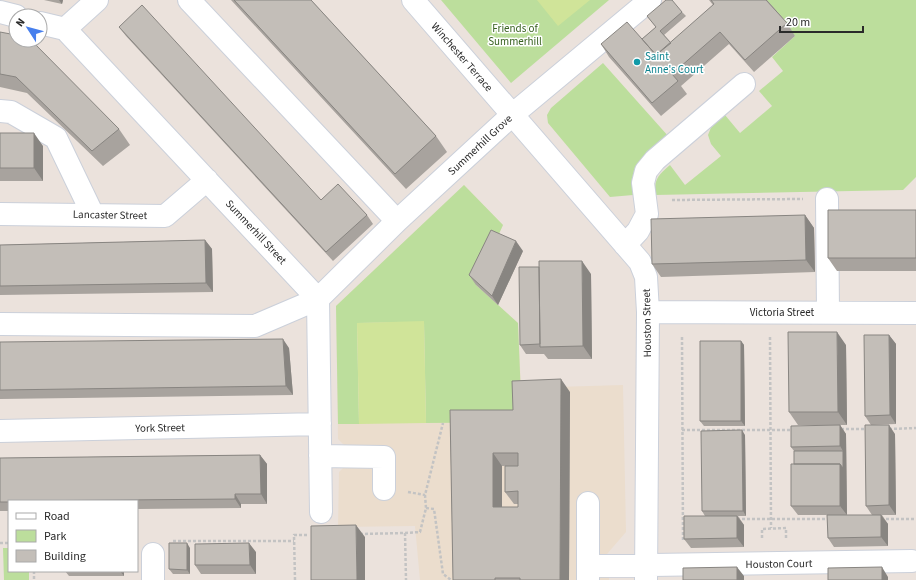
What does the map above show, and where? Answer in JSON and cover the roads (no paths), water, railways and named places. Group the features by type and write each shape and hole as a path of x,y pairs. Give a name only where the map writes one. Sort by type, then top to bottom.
{"street":[{"path":"48,25 65,29 97,0"},
{"path":"189,0 397,221"},
{"name":"Winchester Terrace","path":"413,0 512,115"},
{"name":"Summerhill Grove","path":"318,298 397,221 512,115 650,0"},
{"name":"Summerhill Street","path":"65,29 318,298"},
{"path":"624,244 638,231 647,214 643,183 646,171 655,160 744,84"},
{"path":"0,111 11,112 56,138 94,215"},
{"name":"Houston Street","path":"512,115 640,262 646,277 648,312 646,573"},
{"name":"Lancaster Street","path":"0,214 165,216 207,180"},
{"path":"827,199 828,312"},
{"path":"0,324 255,326 318,298 321,512"},
{"name":"Victoria Street","path":"648,312 916,313"},
{"name":"York Street","path":"0,431 320,424"},
{"path":"320,456 384,457 384,489"},
{"path":"588,503 588,573"},
{"path":"153,580 161,548"},
{"name":"Houston Court","path":"588,573 646,573 683,566 912,561"}],"place":[{"name":"Saint Anne's Court","path":"637,62"}],"park label":[{"name":"Friends of Summerhill","path":"515,34"}]}
